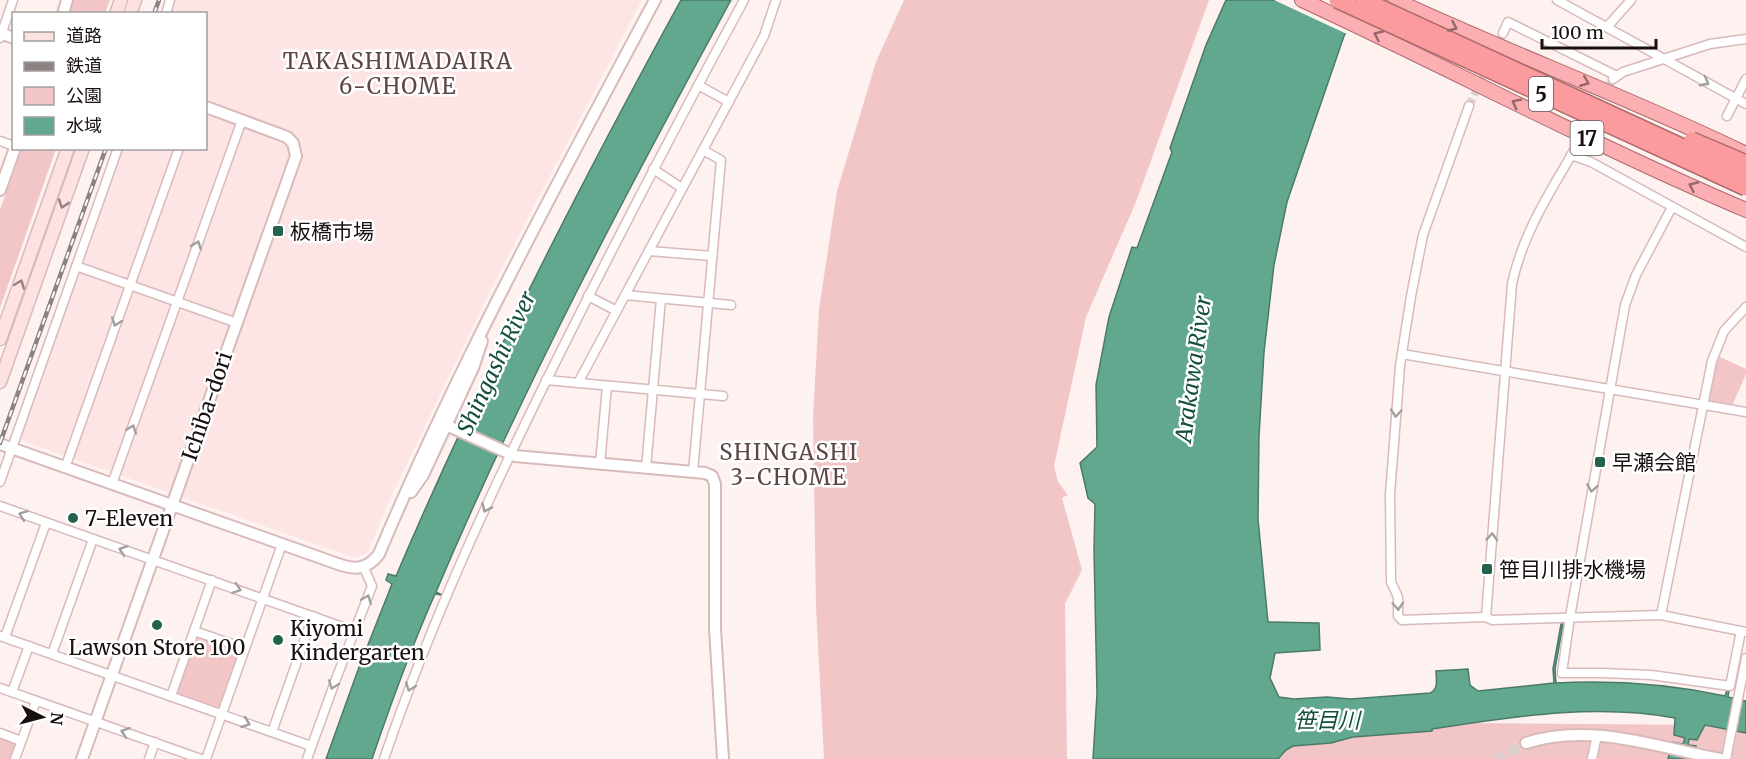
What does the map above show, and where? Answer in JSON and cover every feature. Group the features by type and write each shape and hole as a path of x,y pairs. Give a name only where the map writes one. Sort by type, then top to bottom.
{"highway":[{"name":"17","path":"1302,0 1569,129 1746,210"},
{"name":"5","path":"1337,0 1746,176"},
{"name":"5","path":"1364,0 1495,67 1746,188"},
{"name":"17","path":"1395,0 1473,36 1665,116 1746,154"},
{"path":"1495,67 1626,111 1746,163"},
{"path":"1495,67 1615,140 1746,195"}],"main road":[{"path":"0,339 67,150"},
{"path":"0,382 82,150"}],"street":[{"path":"0,35 13,0"},
{"path":"0,444 348,567 364,568 379,554 465,363 655,0"},
{"path":"384,759 426,646 509,454 653,169 744,0"},
{"path":"578,383 764,36 776,0"},
{"path":"1557,0 1746,104"},
{"path":"1606,27 1631,0"},
{"path":"1503,33 1508,22 1615,78 1664,58 1710,44 1746,39"},
{"path":"1727,116 1746,79"},
{"path":"698,85 729,102"},
{"path":"1469,106 1424,235 1402,354 1390,494 1391,582 1398,597 1398,616 1402,620 1486,617 1492,620 1569,617 1661,615 1743,631 1730,686 1673,677 1602,673 1562,674 1569,617 1625,305 1630,289 1672,207"},
{"name":"Ichiba-dori","path":"82,759 296,156 293,143 287,137 207,107"},
{"path":"112,484 242,120"},
{"path":"0,190 13,150"},
{"path":"0,482 117,150"},
{"path":"65,468 177,150"},
{"path":"693,472 721,160 703,150"},
{"path":"1486,617 1512,284 1527,234 1573,152 1746,248"},
{"path":"653,169 682,188"},
{"path":"649,251 712,256"},
{"path":"76,266 237,323"},
{"path":"625,295 731,305"},
{"path":"588,296 617,311"},
{"path":"646,468 660,299"},
{"path":"1661,615 1712,361 1724,331 1746,307"},
{"path":"395,516 423,476 448,426 473,368 492,312"},
{"path":"1402,354 1746,412"},
{"path":"546,380 723,396"},
{"path":"600,464 607,386"},
{"path":"448,426 509,454 709,474 714,482 715,629 723,759"},
{"path":"0,506 354,631"},
{"path":"46,523 2,636 311,746"},
{"path":"52,654 93,539"},
{"path":"0,688 203,759 282,544"},
{"path":"307,759 372,586 364,568"},
{"path":"171,696 212,580"},
{"path":"272,732 313,616"},
{"path":"194,631 244,648"},
{"path":"12,692 29,646"},
{"path":"1526,743 1561,735 1597,735 1720,759 1728,749 1746,658"},
{"path":"15,759 36,701"},
{"path":"0,733 21,741"},
{"path":"1592,759 1597,735"},
{"path":"149,759 155,742"}],"shaded area":[{"path":"176,0 642,0 495,281 387,505 368,552 355,558 23,441 21,437 123,150 207,150 207,12 171,12"}],"green space":[{"path":"73,0 110,0 105,12 69,12"},
{"path":"904,0 1209,0 1136,202 1086,317 1054,466 1058,482 1068,495 1062,498 1082,570 1065,604 1067,759 824,759 816,607 813,417 819,309 837,191 876,62"},
{"path":"22,150 56,150 0,308 0,210"},
{"path":"1718,356 1746,369 1732,406 1707,401"},
{"path":"199,635 238,649 240,652 220,707 216,709 178,695 176,691 196,637"},
{"path":"1746,718 1746,759 1212,759 1215,721 1704,725"},
{"path":"0,736 15,741 16,745 11,759 0,759"}],"water":[{"name":"Shingashi River","path":"681,0 731,0 614,219 539,366 436,592 442,595 435,594 394,696 372,759 326,759 392,584 386,580 388,574 396,576 461,429 531,285"},
{"path":"1226,0 1364,0 1344,36 1287,202 1274,265 1264,352 1259,436 1258,519 1268,622 1319,623 1320,650 1275,653 1270,678 1279,697 1351,699 1430,693 1436,686 1436,671 1468,669 1470,685 1478,691 1554,683 1553,669 1561,624 1563,624 1555,669 1556,683 1641,684 1683,688 1725,696 1727,690 1729,691 1728,697 1746,701 1746,733 1705,725 1697,740 1689,739 1688,745 1696,746 1694,759 1668,759 1672,742 1683,744 1685,738 1674,735 1675,718 1614,712 1553,713 1432,729 1432,731 1353,737 1331,743 1293,746 1278,759 1093,759 1097,694 1095,504 1088,498 1080,463 1097,447 1096,385 1109,317 1132,247 1137,248 1172,152 1170,148 1206,45"}],"pier":[{"path":"1274,0 1367,0 1349,35"}],"tunnel":[{"path":"1469,106 1503,33"},
{"path":"1575,149 1613,79"},
{"path":"1496,759 1526,743"}],"railway":[{"path":"155,12 159,0"},
{"path":"0,443 105,150"}],"place":[{"name":"板橋市場","path":"278,231"},
{"name":"早瀬会館","path":"1600,462"},
{"name":"7-Eleven","path":"73,518"},
{"name":"笹目川排水機場","path":"1487,569"},
{"name":"Lawson Store 100","path":"157,625"},
{"name":"Kiyomi Kindergarten","path":"278,640"}],"district":[{"name":"TAKASHIMADAIRA 6-CHOME","path":"398,74"},
{"name":"SHINGASHI 3-CHOME","path":"789,464"}],"water label":[{"name":"Arakawa River","path":"1193,369"},
{"name":"笹目川","path":"1327,720"}]}
